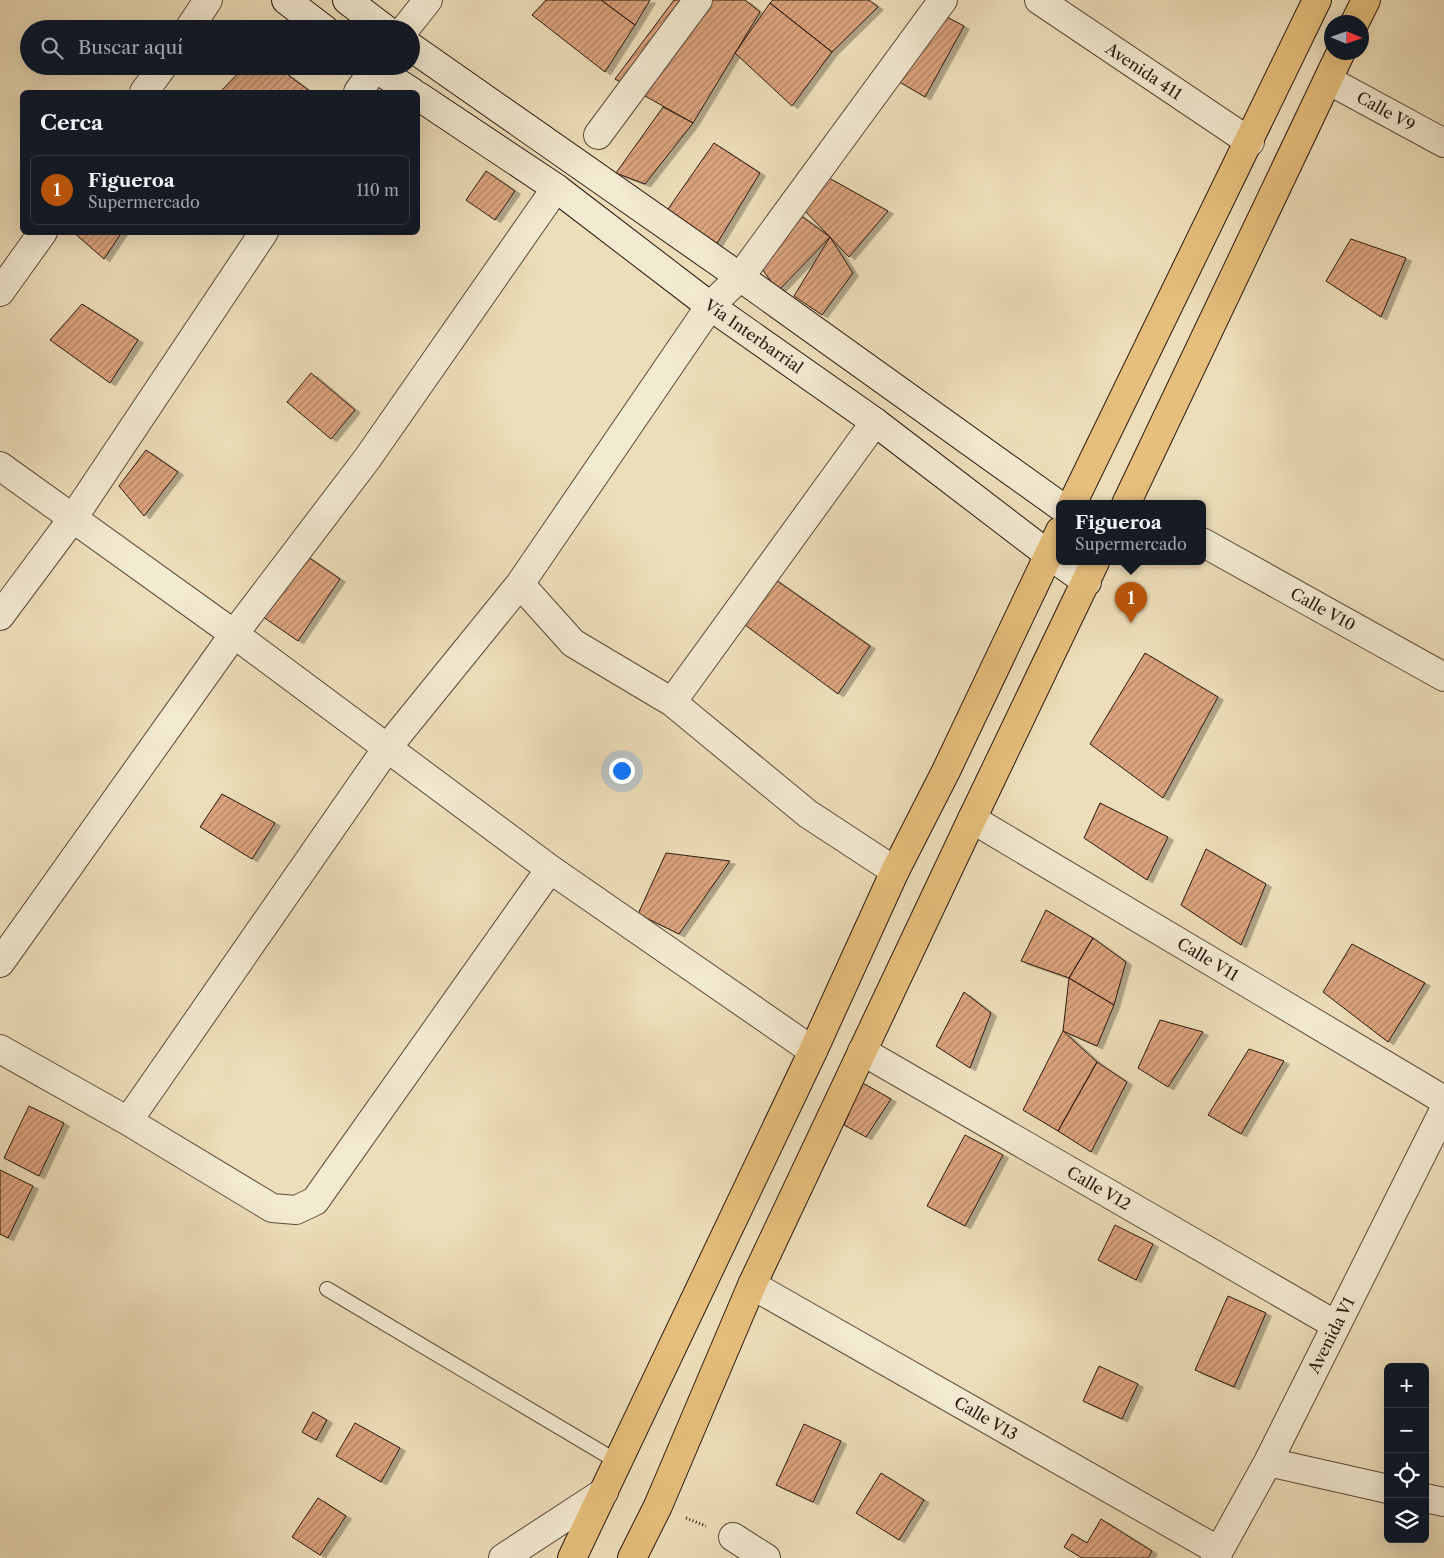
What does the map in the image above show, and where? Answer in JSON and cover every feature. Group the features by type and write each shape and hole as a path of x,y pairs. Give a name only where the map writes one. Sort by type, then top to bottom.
{"main road":[{"path":"1074,500 1250,142 1317,0"},
{"path":"1358,15 1366,0"},
{"path":"1131,500 1337,60"},
{"path":"572,1558 813,1051 895,871 946,771 1054,543"},
{"path":"632,1558 658,1506 752,1285 1091,572"}],"street":[{"path":"194,20 208,0"},
{"path":"286,0 312,20"},
{"path":"347,0 373,20"},
{"path":"412,20 428,0"},
{"path":"598,136 698,0"},
{"path":"128,1121 387,748 520,584 710,306 740,277 943,0"},
{"name":"Avenida 411","path":"1039,0 1250,142"},
{"path":"420,53 740,277 1056,503"},
{"path":"145,90 156,75"},
{"path":"359,90 368,75"},
{"path":"385,75 409,90"},
{"name":"Calle V9","path":"1328,80 1444,143"},
{"name":"Vía Interbarrial","path":"420,97 556,188 710,306 875,422 1054,543"},
{"path":"0,963 234,634 367,459 556,188"},
{"path":"0,292 41,235"},
{"path":"0,616 73,518 262,235"},
{"path":"672,702 875,422"},
{"path":"0,466 234,634 550,869 813,1051"},
{"name":"Calle V10","path":"1206,544 1444,677"},
{"path":"520,584 573,644 672,702 808,814 895,871"},
{"name":"Calle V11","path":"972,819 1444,1100"},
{"path":"0,1049 128,1121 272,1208 296,1210 315,1201 550,869"},
{"name":"Calle V12","path":"862,1051 1336,1326"},
{"name":"Avenida V1","path":"1217,1554 1268,1462 1444,1110"},
{"name":"Calle V13","path":"752,1285 1217,1554"},
{"path":"1268,1462 1384,1488"},
{"path":"503,1558 604,1492"},
{"path":"1429,1499 1444,1502"},
{"path":"733,1537 766,1558"}],"lane":[{"path":"327,1288 618,1462"}],"path":[{"path":"658,1506 733,1537"}],"building":[{"path":"546,0 601,0 635,25 605,72 532,15"},
{"path":"601,0 650,0 635,25"},
{"path":"674,0 745,0 760,12 693,123 615,79"},
{"path":"773,0 869,0 878,7 832,52 770,3"},
{"path":"770,3 832,52 792,106 735,53"},
{"path":"928,7 964,26 925,97 891,77"},
{"path":"236,75 288,75 308,90 222,90"},
{"path":"663,107 693,123 645,184 616,173"},
{"path":"714,143 760,173 713,250 668,209"},
{"path":"486,171 515,191 495,220 466,200"},
{"path":"829,178 888,211 849,257 804,210"},
{"path":"782,202 830,237 778,291 749,251"},
{"path":"76,235 120,235 104,259"},
{"path":"830,237 853,273 822,315 794,296"},
{"path":"1351,239 1406,258 1381,317 1326,281"},
{"path":"82,304 138,340 110,383 50,340"},
{"path":"311,373 355,410 331,439 287,402"},
{"path":"146,450 178,472 144,516 119,486"},
{"path":"292,546 340,579 298,641 250,608"},
{"path":"763,571 870,646 838,694 733,616"},
{"path":"1145,653 1218,697 1163,798 1090,744"},
{"path":"222,794 275,823 252,859 200,827"},
{"path":"1100,803 1168,837 1147,880 1084,838"},
{"path":"1206,849 1266,884 1241,945 1181,905"},
{"path":"666,853 730,861 679,934 638,914"},
{"path":"1046,910 1093,938 1069,978 1021,961"},
{"path":"1093,938 1126,962 1114,1005 1069,978"},
{"path":"1352,944 1425,983 1388,1042 1323,992"},
{"path":"1069,978 1114,1005 1097,1046 1063,1031"},
{"path":"964,992 991,1013 970,1068 936,1046"},
{"path":"1160,1020 1203,1032 1168,1087 1138,1068"},
{"path":"1063,1031 1097,1062 1058,1131 1023,1110"},
{"path":"1249,1049 1284,1061 1241,1134 1208,1115"},
{"path":"1097,1062 1127,1082 1091,1152 1058,1131"},
{"path":"861,1082 891,1099 866,1137 844,1125"},
{"path":"29,1106 64,1123 39,1176 4,1158"},
{"path":"965,1135 1003,1155 965,1226 927,1206"},
{"path":"0,1170 33,1186 8,1238 0,1234"},
{"path":"1115,1225 1153,1244 1136,1280 1098,1260"},
{"path":"1228,1296 1266,1313 1234,1387 1195,1370"},
{"path":"1099,1366 1138,1384 1122,1419 1083,1401"},
{"path":"313,1412 327,1420 316,1440 302,1432"},
{"path":"355,1423 400,1448 381,1482 336,1456"},
{"path":"804,1424 841,1441 813,1502 776,1485"},
{"path":"881,1473 924,1500 899,1540 856,1513"},
{"path":"318,1498 346,1516 320,1555 292,1537"},
{"path":"1101,1519 1152,1551 1148,1558 1082,1558 1064,1547 1072,1534 1087,1543"}],"place":[{"name":"Figueroa","path":"1131,623"}]}
